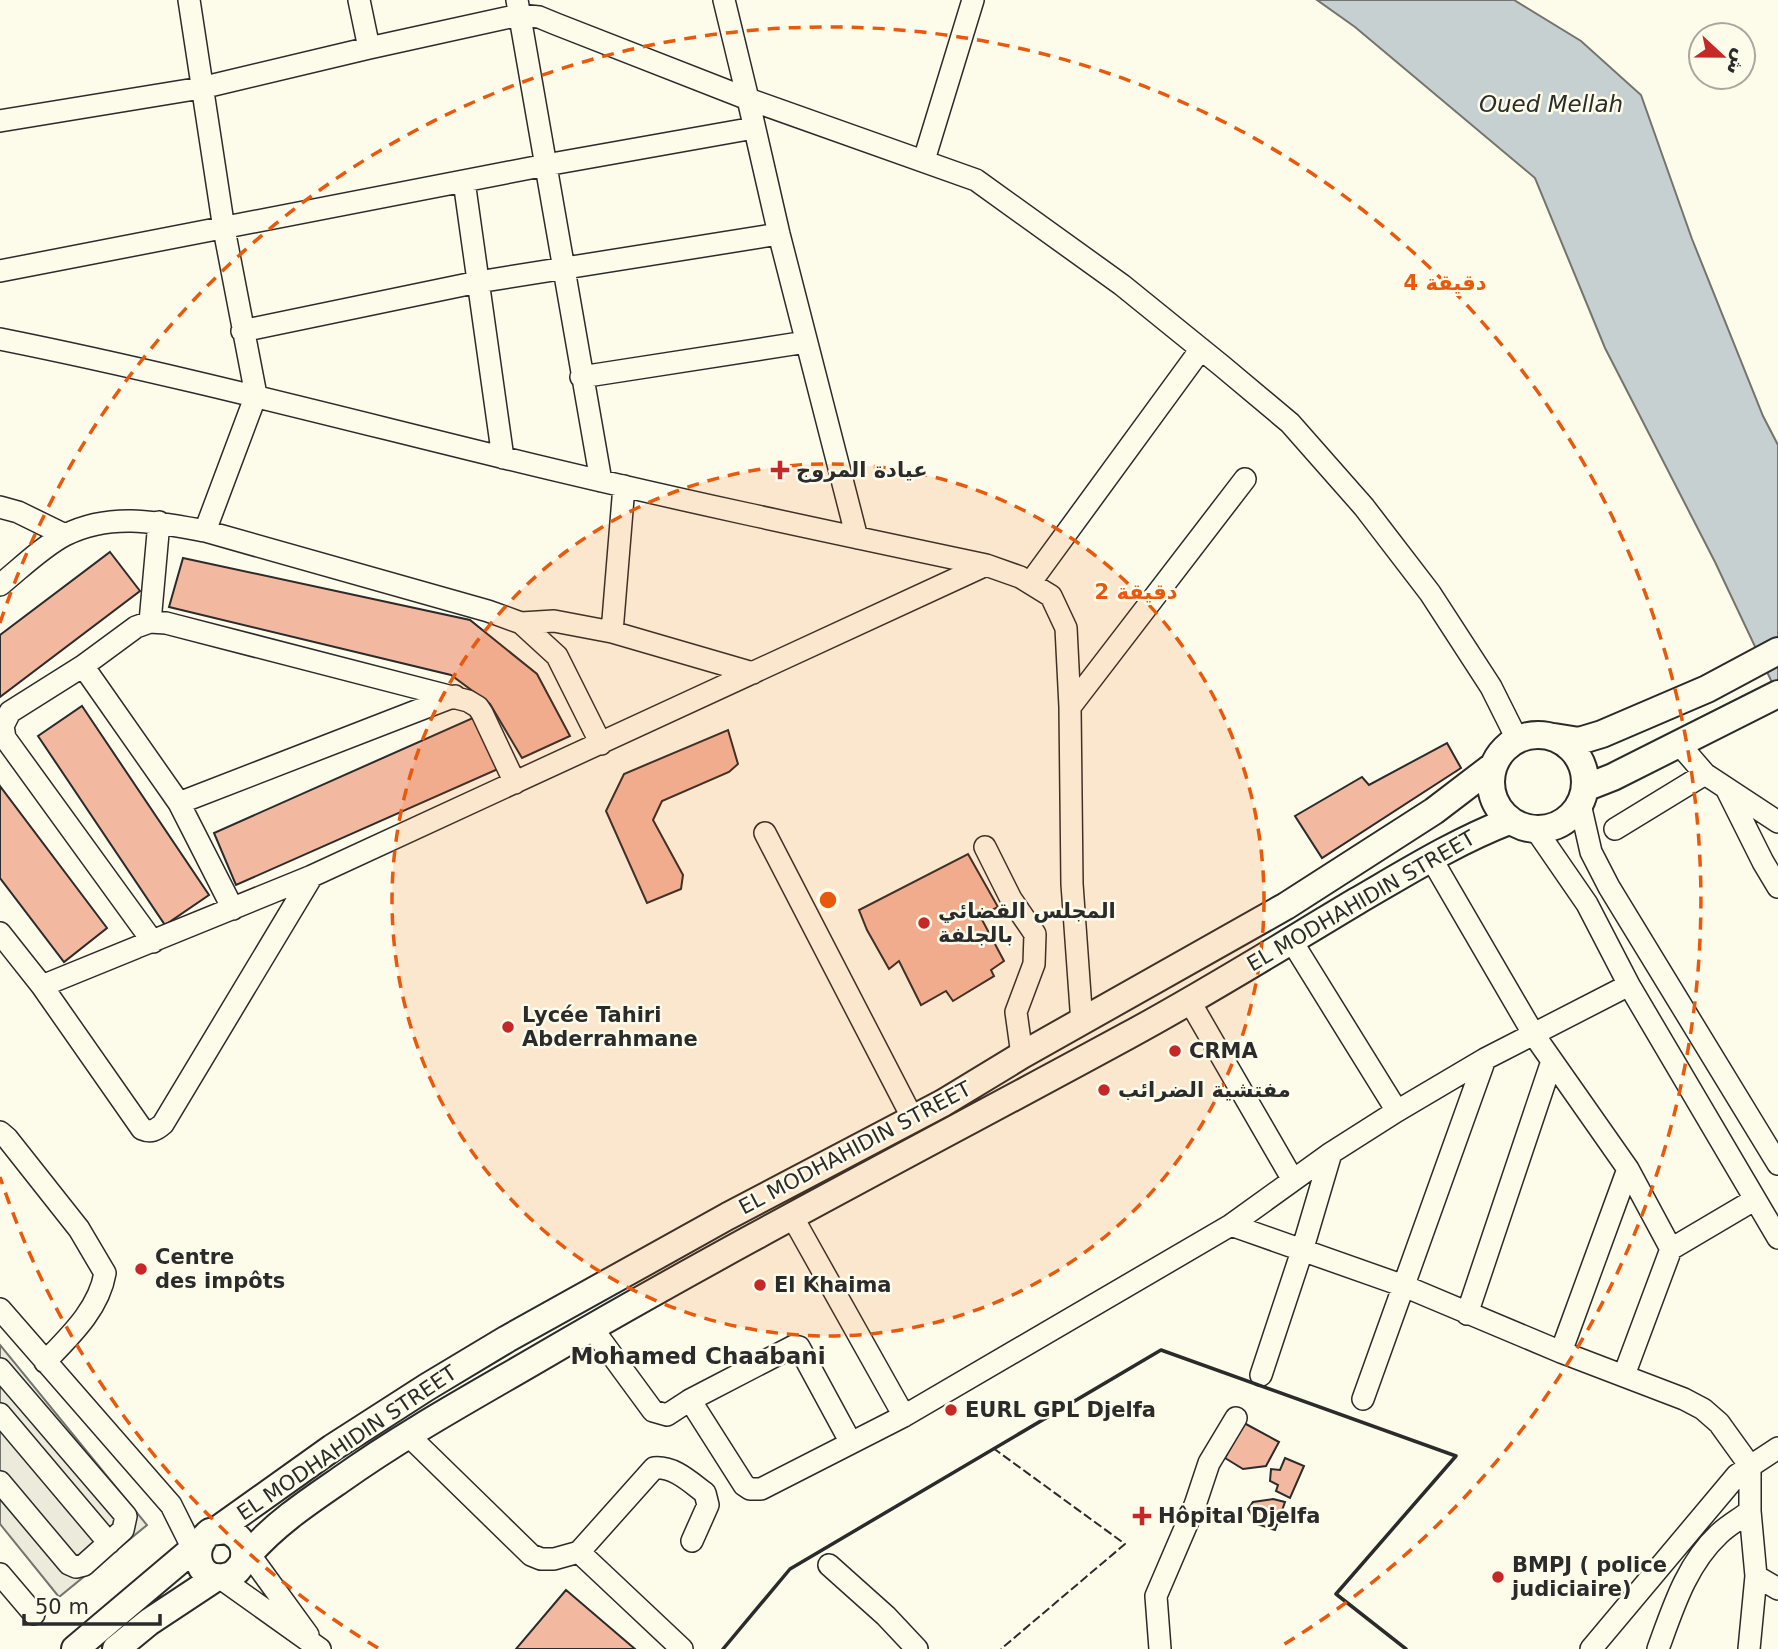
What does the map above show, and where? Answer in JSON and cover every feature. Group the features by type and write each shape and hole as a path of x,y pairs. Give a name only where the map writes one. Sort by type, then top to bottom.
{"main road":[{"path":"1554,737 1568,745 1578,757 1584,772 1582,796 1572,815 1562,823 1536,830 1509,821 1492,796 1490,781 1499,755 1517,739 1529,735 1554,737 1579,741 1707,689 1778,651"},
{"path":"1582,796 1778,694"},
{"name":"EL MODHAHIDIN STREET","path":"75,1649 204,1543 384,1413 507,1339 728,1216 913,1119 1286,906 1366,857 1434,811 1493,766"},
{"name":"EL MODHAHIDIN STREET","path":"245,1555 300,1508 408,1435 592,1328 695,1269 1190,1002 1430,858 1474,834 1509,821"},
{"path":"116,1649 149,1622 218,1577 236,1572 245,1555 234,1533 204,1543 204,1571 218,1577"}],"street":[{"path":"189,0 224,229 256,395 205,531"},
{"path":"359,0 369,48"},
{"path":"724,0 779,234 857,538"},
{"path":"924,160 973,0"},
{"path":"0,121 201,88 369,48 518,8 748,100 976,180 1122,285 1290,423 1364,507 1430,593 1491,688 1517,739"},
{"path":"518,8 600,481"},
{"path":"0,271 546,165 754,128"},
{"path":"464,181 503,458"},
{"path":"242,331 478,282 779,234"},
{"path":"0,339 256,395 600,481 986,565 1020,577 1051,596 1066,628 1073,884 1082,1023"},
{"path":"581,377 806,342"},
{"path":"1030,583 1201,349"},
{"path":"1069,707 1245,479"},
{"path":"612,632 624,486"},
{"path":"0,507 18,512 65,535"},
{"path":"0,585 65,535 116,519 159,522 205,531 488,611 521,623 557,656 601,744"},
{"path":"150,622 159,522"},
{"path":"42,986 312,876 986,565"},
{"path":"521,623 554,621 612,632 753,673"},
{"path":"153,942 5,738 3,726 10,712 83,666 136,627 150,622 166,623 455,696 478,707 516,783"},
{"path":"83,666 179,803 233,909"},
{"path":"179,803 455,696"},
{"path":"1679,744 1705,774 1778,822"},
{"path":"1615,829 1705,774"},
{"path":"1726,788 1778,887"},
{"path":"1582,796 1591,852 1609,887 1778,1164"},
{"path":"1536,830 1587,904 1629,985 1778,1238"},
{"path":"765,834 913,1119"},
{"path":"985,847 1012,899 1035,934 1034,964 1016,1012 1023,1055"},
{"path":"1430,858 1534,1035 1628,1169 1671,1249"},
{"path":"0,933 42,986 142,1129 148,1132 163,1124 312,876"},
{"path":"1291,940 1397,1111"},
{"path":"690,1400 744,1485 750,1489 761,1489 904,1416 1231,1225 1331,1153 1397,1111 1485,1059 1629,985"},
{"path":"1190,1002 1293,1180"},
{"path":"1363,1399 1485,1059"},
{"path":"1467,1314 1552,1061"},
{"path":"0,1132 79,1229 105,1273 103,1286 80,1326 45,1362"},
{"path":"1261,1375 1331,1153"},
{"path":"1561,1352 1628,1169"},
{"path":"1624,1375 1671,1249 1754,1200"},
{"path":"793,1218 904,1416"},
{"path":"1231,1225 1404,1286 1703,1409 1719,1423 1744,1470 1756,1576 1749,1649"},
{"path":"0,1309 204,1543"},
{"path":"592,1328 653,1411 667,1415 690,1400 794,1346 799,1347 851,1443"},
{"path":"0,1369 127,1516 123,1530 84,1565 76,1567 69,1564 0,1482"},
{"path":"0,1414 109,1543"},
{"path":"1160,1649 1157,1596 1195,1505 1209,1463 1236,1419"},
{"path":"408,1435 531,1555 541,1559 554,1559 579,1552 654,1468 672,1470 705,1493 708,1505 692,1541"},
{"path":"1591,1649 1744,1470 1778,1448"},
{"path":"1658,1649 1678,1594 1696,1560 1719,1534 1750,1511"},
{"path":"579,1552 682,1649"},
{"path":"245,1555 318,1647"},
{"path":"829,1565 918,1649"},
{"path":"0,1574 34,1614"},
{"path":"1756,1576 1778,1589"},
{"path":"218,1577 318,1647"}],"shaded area":[{"path":"0,1345 147,1525 59,1597 0,1524"}],"water":[{"name":"Oued Mellah","path":"1317,0 1514,0 1581,41 1641,95 1692,239 1763,416 1778,445 1778,695 1715,562 1605,348 1535,178 1355,27"}],"building":[{"path":"110,552 140,591 0,697 0,635"},
{"path":"183,558 470,620 537,674 570,736 522,758 490,704 451,675 169,607"},
{"path":"82,706 209,895 165,925 38,736"},
{"path":"475,717 498,769 236,885 214,833"},
{"path":"728,730 738,764 729,772 662,801 653,820 683,875 681,889 647,903 606,811 624,774"},
{"path":"1447,743 1461,768 1322,858 1295,816 1362,777 1369,785"},
{"path":"0,786 107,928 64,962 0,878"},
{"name":"المجلس القضائي بالجلفة","path":"968,854 998,907 980,916 1004,961 991,970 994,976 953,1001 946,991 921,1005 899,961 889,969 859,910"},
{"path":"1244,1423 1279,1442 1266,1466 1243,1469 1225,1458"},
{"path":"1285,1458 1304,1466 1290,1498 1276,1491 1278,1485 1270,1481 1271,1469 1280,1470"},
{"path":"1273,1499 1285,1502 1275,1530 1257,1524 1248,1509 1253,1502"},
{"path":"566,1590 635,1649 516,1649"}],"fence":[{"path":"993,1448 1125,1544 1001,1649"}],"wall":[{"path":"723,1649 790,1569 1161,1350 1456,1456 1336,1594 1406,1649"}],"place":[{"name":"عيادة المروج","path":"780,470"},
{"name":"المجلس القضائي بالجلفة","path":"924,923"},
{"name":"Lycée Tahiri Abderrahmane","path":"508,1027"},
{"name":"CRMA","path":"1175,1051"},
{"name":"مفتشية الضرائب","path":"1104,1090"},
{"name":"Centre des impôts","path":"141,1269"},
{"name":"El Khaima","path":"760,1285"},
{"name":"EURL GPL Djelfa","path":"951,1410"},
{"name":"Hôpital Djelfa","path":"1142,1516"},
{"name":"BMPJ ( police judiciaire)","path":"1498,1577"}],"district":[{"name":"Mohamed Chaabani","path":"698,1356"}]}
